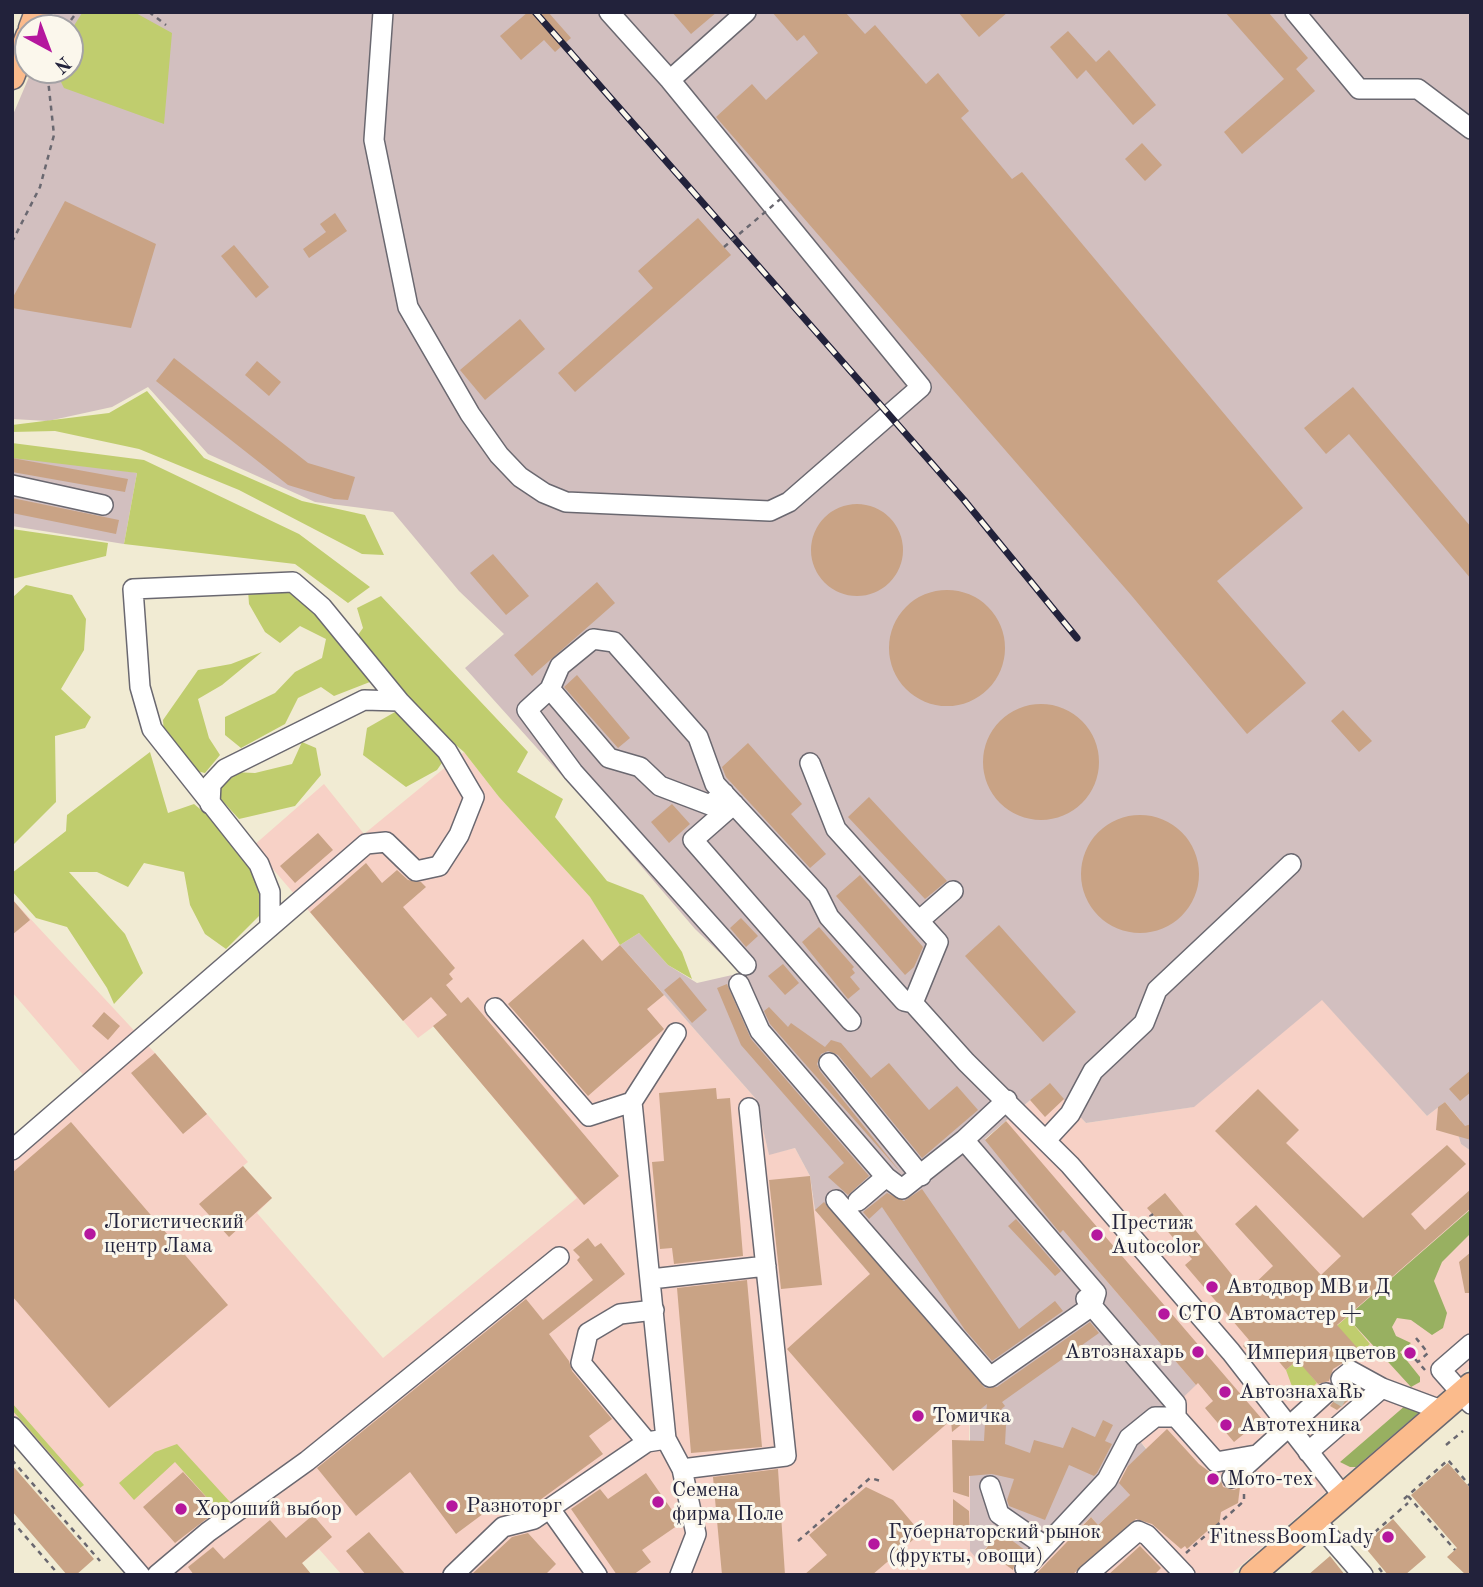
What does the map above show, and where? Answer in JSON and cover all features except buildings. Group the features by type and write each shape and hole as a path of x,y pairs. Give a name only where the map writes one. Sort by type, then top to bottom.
{"main road":[{"path":"1252,1575 1441,1410 1467,1394"}],"street":[{"path":"383,12 374,140 408,307 470,414 499,455 520,477 544,493 566,502 770,511 789,502 921,387 670,80 609,12"},
{"path":"670,80 746,12"},
{"path":"1295,12 1359,89 1418,89 1471,130"},
{"path":"12,485 103,505"},
{"path":"12,1150 271,927 366,844 386,842 416,871 439,866 459,835 474,797 447,751 399,701 322,607 293,582 133,589 141,687 152,729 259,864 270,892 271,927"},
{"path":"746,965 573,772 527,710 550,689 560,666 593,639 614,642 698,737 715,784 818,895 829,917 904,1001 913,1003 966,1062 1046,1140 1222,1343 1343,1496"},
{"path":"550,689 610,758 640,767 660,786 710,804 729,799"},
{"path":"210,804 211,783 225,769 364,700 399,701"},
{"path":"810,763 836,829 921,919 938,942 913,1003"},
{"path":"729,799 693,840 851,1021"},
{"path":"1046,1140 1070,1114 1093,1071 1144,1023 1157,990 1291,864"},
{"path":"921,919 953,891"},
{"path":"738,984 760,1031 886,1177 902,1189 964,1140 1007,1100"},
{"path":"495,1008 589,1116 632,1102"},
{"path":"656,1440 654,1310 632,1102 676,1032"},
{"path":"829,1063 921,1176"},
{"path":"682,1469 786,1456 749,1108"},
{"path":"836,1200 990,1377 1089,1302 1096,1293 964,1140"},
{"path":"858,1201 886,1177"},
{"path":"157,1575 208,1532 307,1461 559,1257"},
{"path":"651,1279 766,1266"},
{"path":"1089,1302 1176,1404 1176,1417 1216,1462 1256,1455"},
{"path":"654,1310 620,1314 588,1333 581,1363 682,1469 696,1534 680,1575"},
{"path":"1467,1394 1441,1370 1471,1344"},
{"path":"1341,1379 1351,1371 1382,1388 1441,1410"},
{"path":"1308,1452 1353,1410 1382,1388"},
{"path":"1234,1477 1320,1398 1353,1410"},
{"path":"1025,1568 1107,1480 1129,1438 1155,1417 1176,1417"},
{"path":"12,1427 140,1575"},
{"path":"453,1575 503,1527 534,1519 656,1440"},
{"path":"990,1486 999,1514 1045,1545"},
{"path":"550,1508 588,1571"},
{"path":"1315,1520 1363,1575"},
{"path":"1087,1575 1138,1531 1147,1535 1180,1569"}],"path":[{"path":"149,12 166,24"},
{"path":"12,242 40,187 54,135 49,84"},
{"path":"724,247 784,196"},
{"path":"1416,1338 1428,1353 1418,1362"},
{"path":"1446,1445 1463,1431"},
{"path":"12,1460 100,1561"},
{"path":"1404,1499 1448,1460 1471,1487"},
{"path":"1180,1569 1244,1501 1241,1483 1234,1477"},
{"path":"798,1541 870,1478 881,1481"},
{"path":"1408,1496 1455,1550"},
{"path":"1359,1545 1408,1503"},
{"path":"12,1521 59,1575"}],"shaded area":[{"path":"1471,12 1471,1151 1461,1144 1458,1134 1461,1121 1445,1102 1427,1116 1322,1000 1194,1107 1086,1123 1049,1084 985,1139 1196,1385 1139,1440 1147,1450 1115,1477 1130,1495 1098,1525 1091,1517 1030,1571 1029,1553 999,1532 977,1559 970,1551 970,1403 950,1367 815,1210 810,1176 795,1148 769,1155 756,1099 620,945 639,933 668,965 697,983 741,973 695,929 465,668 504,634 459,591 393,512 315,502 208,454 148,387 112,407 48,421 12,419 12,117 26,84 84,84 84,14 54,14"},
{"path":"12,450 137,473 124,544 12,526"},
{"path":"464,752 499,797 590,897 620,945 756,1099 769,1154 795,1148 810,1176 815,1210 951,1367 970,1403 969,1441 985,1550 999,1531 1029,1553 1030,1571 1091,1517 1098,1525 1116,1507 1115,1477 1147,1449 1138,1439 985,1140 1050,1083 1086,1123 1193,1107 1322,999 1427,1116 1445,1102 1461,1121 1458,1133 1461,1144 1471,1151 1471,1367 1230,1575 342,1575 319,1549 288,1575 148,1575 12,1419 12,1143 86,1078 12,992 12,899 155,1053 248,1162 243,1166 272,1198 257,1213 383,1358 577,1198 434,1026 418,1038 253,846 324,784 364,834"}],"green space":[{"path":"134,12 172,33 164,124 64,88 62,84 84,84 82,13"},
{"path":"147,391 204,458 302,501 365,515 384,555 362,554 239,490 139,449 55,431 12,432 12,425 109,413"},
{"path":"12,443 144,460 299,534 370,587 348,603 295,564 124,544 137,473 12,458"},
{"path":"12,529 108,543 106,556 12,579"},
{"path":"26,585 72,595 86,619 84,650 61,689 91,717 85,728 55,736 56,802 12,846 12,598"},
{"path":"248,590 287,590 307,604 375,680 334,696 321,687 298,698 285,724 241,748 225,735 225,717 275,693 295,672 322,658 326,639 300,626 280,643 265,632 249,604"},
{"path":"381,596 528,752 517,772 563,799 555,817 607,881 643,895 682,952 692,979 668,965 639,933 620,945 590,897 499,797 464,752 408,704 355,639 363,628 357,608"},
{"path":"262,652 222,685 198,699 209,738 220,755 205,773 188,769 164,734 163,720 198,670 231,664"},
{"path":"402,708 446,757 437,770 406,787 363,755 367,728"},
{"path":"302,742 316,748 321,775 295,806 239,819 218,796 220,779 233,772 255,773 292,764"},
{"path":"150,752 168,813 194,804 218,824 253,865 265,910 226,949 205,934 190,905 184,872 144,863 128,887 97,872 69,872 125,934 143,973 114,1004 107,988 67,927 36,918 12,891 12,873 66,831 67,815"},
{"path":"1471,1209 1471,1233 1442,1262 1434,1281 1447,1313 1443,1328 1432,1335 1411,1320 1397,1318 1392,1327 1396,1336 1411,1343 1400,1352 1420,1377 1420,1382 1411,1387 1347,1317"},
{"path":"1347,1317 1370,1344 1361,1352 1309,1373 1317,1383 1297,1400 1286,1370"},
{"path":"12,1403 84,1485 80,1488 12,1410"},
{"path":"1406,1405 1423,1409 1356,1467 1340,1462"},
{"path":"177,1444 230,1502 219,1511 175,1462 134,1500 119,1483 155,1452"}],"tunnel":[{"path":"1330,1389 1354,1403"}],"railway":[{"path":"535,12 964,500 1077,638"}],"place":[{"name":"Логистический центр Лама","path":"90,1234"},
{"name":"Престиж Autocolor","path":"1097,1235"},
{"name":"Автодвор МВ и Д","path":"1212,1287"},
{"name":"СТО Автомастер +","path":"1164,1314"},
{"name":"Автознахарь","path":"1198,1352"},
{"name":"Империя цветов","path":"1410,1353"},
{"name":"АвтознахаRь","path":"1225,1392"},
{"name":"Томичка","path":"918,1416"},
{"name":"Автотехника","path":"1226,1425"},
{"name":"Мото-тех","path":"1213,1479"},
{"name":"Семена фирма Поле","path":"658,1502"},
{"name":"Разноторг","path":"452,1506"},
{"name":"Хороший выбор","path":"181,1509"},
{"name":"FitnessBoomLady","path":"1388,1537"},
{"name":"Губернаторский рынок (фрукты, овощи)","path":"874,1544"}]}
